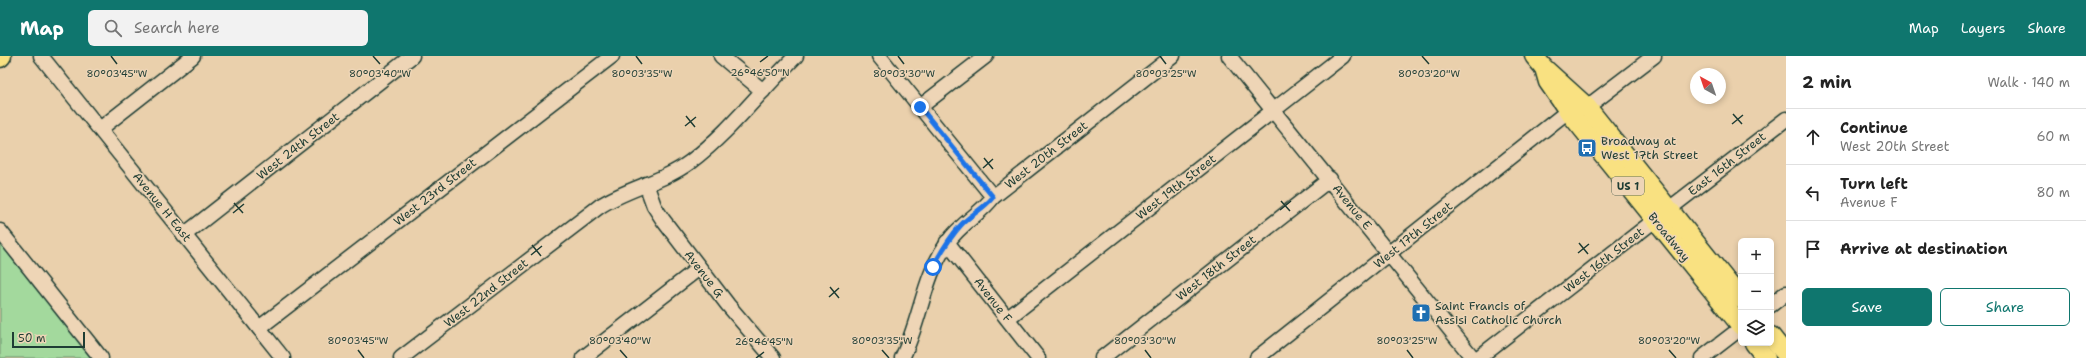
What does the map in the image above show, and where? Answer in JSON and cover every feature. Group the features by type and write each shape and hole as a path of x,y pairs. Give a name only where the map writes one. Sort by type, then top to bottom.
{"main road":[{"name":"Broadway","path":"1539,62 1587,107 1738,323"},
{"name":"Broadway","path":"1539,62 1548,82 1568,111 1662,215 1738,296"},
{"path":"1774,340 1786,355"},
{"path":"1756,346 1766,358"}],"street":[{"name":"Avenue H East","path":"41,56 283,358"},
{"path":"100,129 193,56"},
{"name":"West 24th Street","path":"184,235 412,56"},
{"name":"West 23rd Street","path":"259,328 612,56"},
{"path":"721,56 763,91"},
{"name":"West 22nd Street","path":"401,358 600,206 630,189 676,171 690,162 739,118 796,56"},
{"path":"879,56 993,197"},
{"path":"920,107 986,56"},
{"name":"West 20th Street","path":"902,358 912,336 933,267 947,242 961,225 993,197 1173,56"},
{"name":"Avenue E","path":"1229,56 1330,178 1473,358"},
{"name":"West 19th Street","path":"1008,318 1343,56"},
{"path":"1587,107 1654,56"},
{"name":"West 17th Street","path":"1257,358 1390,254 1568,111"},
{"name":"East 16th Street","path":"1662,215 1786,119"},
{"name":"West 18th Street","path":"1102,358 1330,178"},
{"name":"Avenue G","path":"646,184 654,206 663,220 770,357"},
{"name":"West 16th Street","path":"1478,358 1662,215"},
{"path":"0,231 101,358"},
{"name":"Avenue F","path":"947,242 1038,358"},
{"path":"583,358 699,268"},
{"path":"1774,303 1786,293"},
{"path":"1702,358 1738,329"}],"green space":[{"path":"0,244 92,358 0,358"}],"place":[{"name":"Broadway at West 17th Street","path":"1587,148"},
{"name":"Saint Francis of Assisi Catholic Church","path":"1421,313"}],"route":[{"path":"920,107 993,197 961,225 947,242 933,267"}]}
